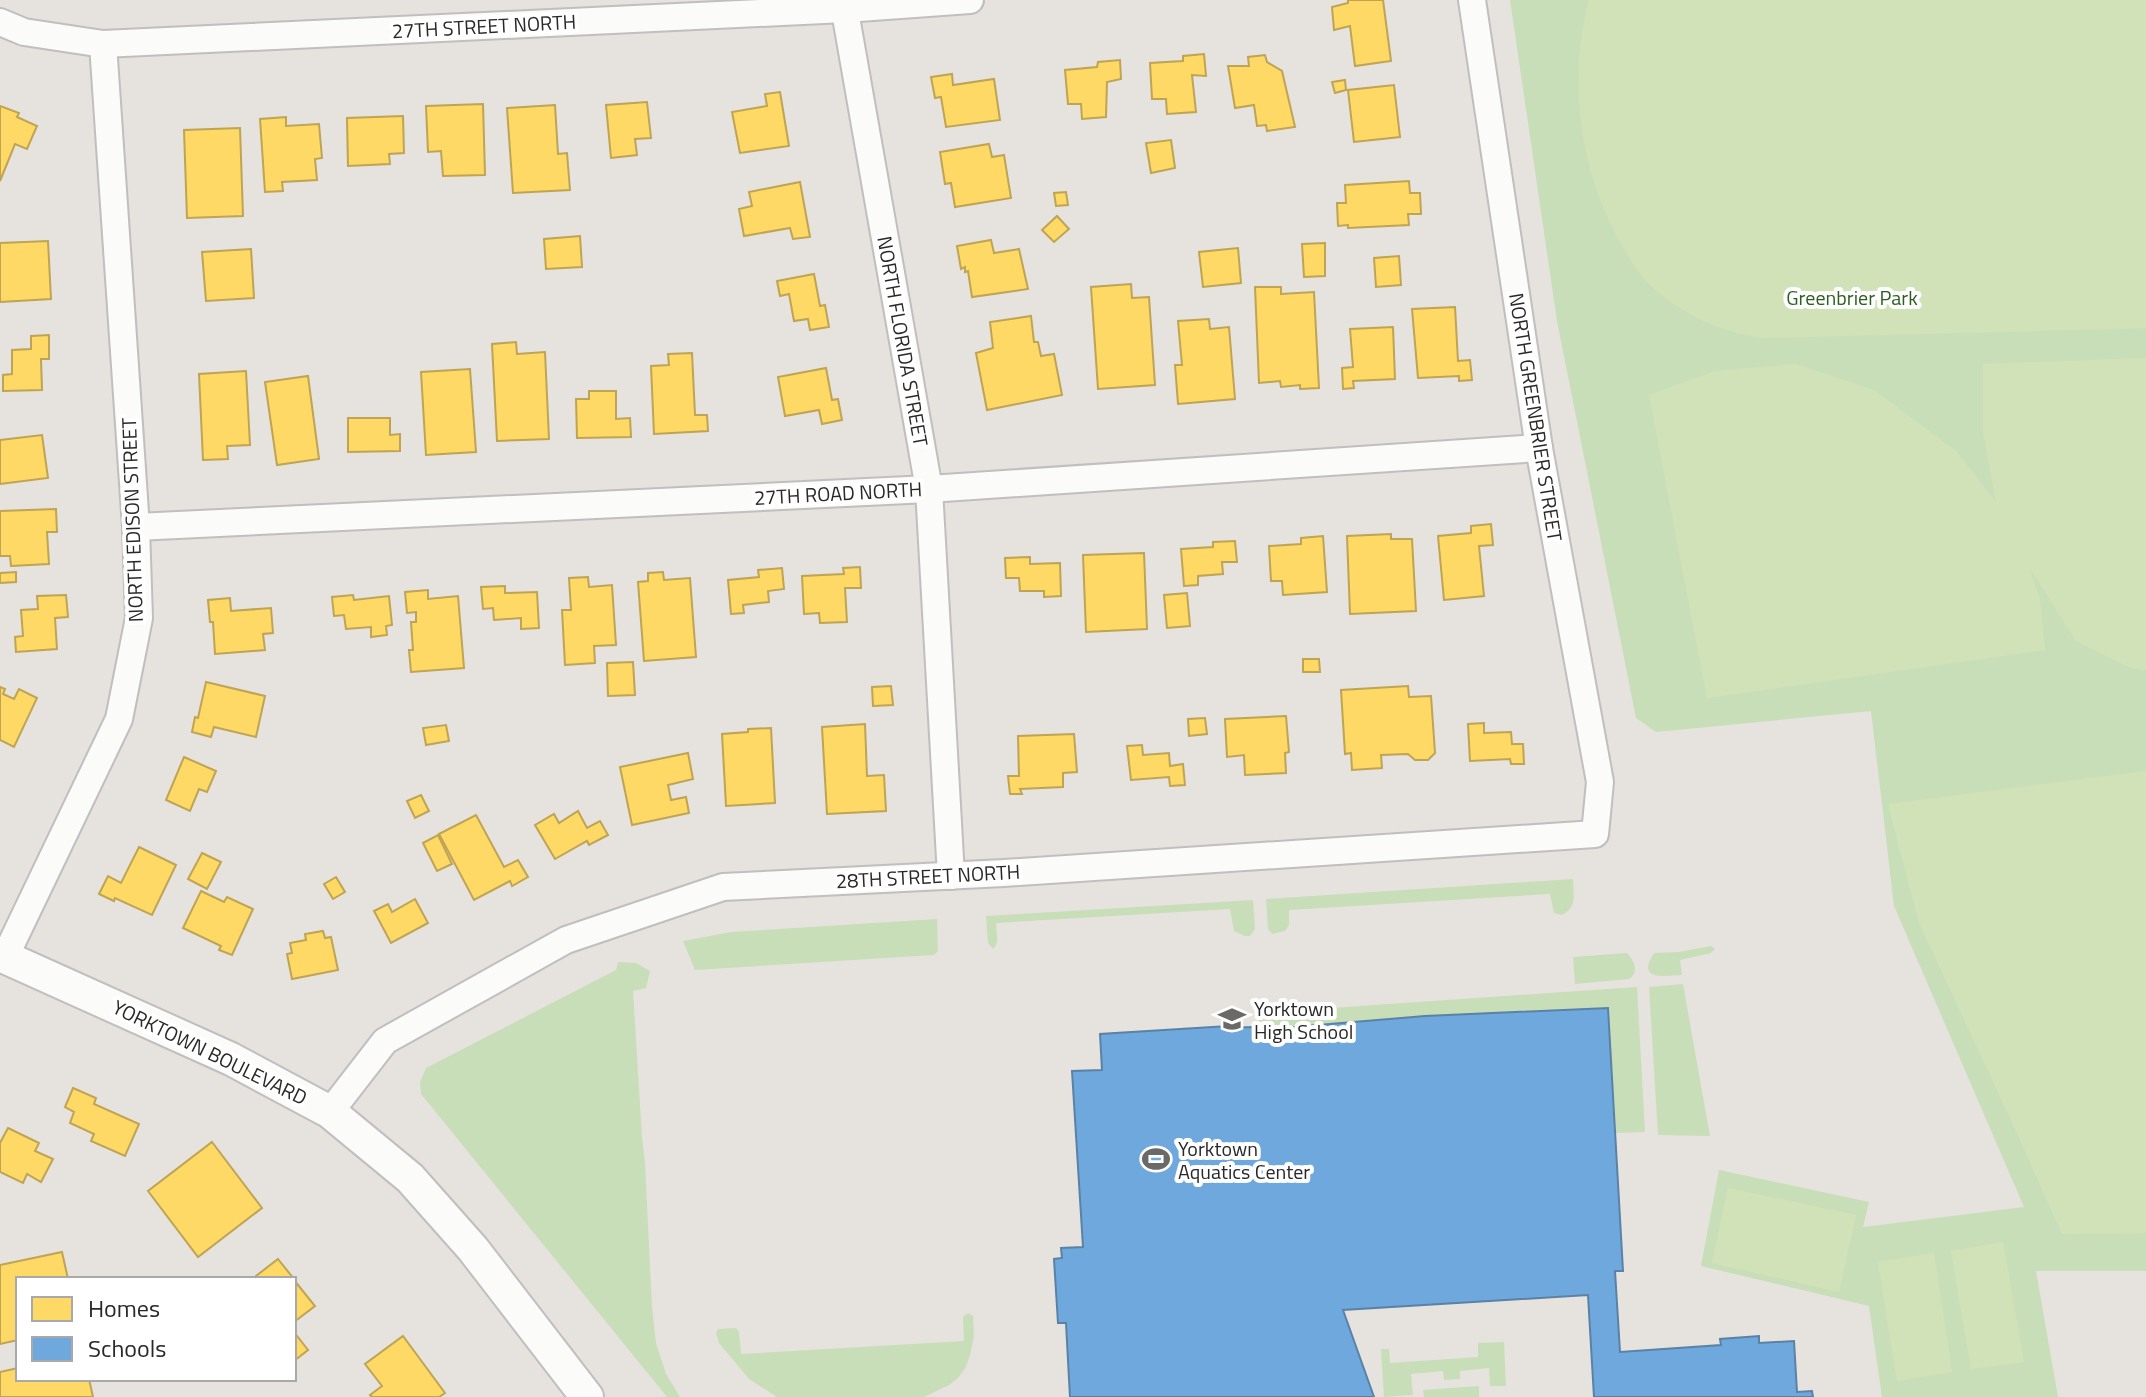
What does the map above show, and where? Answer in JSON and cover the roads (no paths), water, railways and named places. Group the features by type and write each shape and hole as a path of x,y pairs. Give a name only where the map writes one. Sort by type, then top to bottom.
{"street":[{"name":"27TH STREET NORTH","path":"0,22 24,32 103,44 970,0"},
{"name":"NORTH GREENBRIER STREET","path":"1472,0 1539,448 1600,782 1595,834"},
{"name":"NORTH FLORIDA STREET","path":"844,4 929,489 951,876"},
{"name":"NORTH EDISON STREET","path":"2,960 119,719 139,618 136,527 103,44"},
{"name":"27TH ROAD NORTH","path":"136,527 929,489 1539,448"},
{"name":"28TH STREET NORTH","path":"330,1112 385,1041 566,940 723,887 951,876 1595,834"},
{"name":"YORKTOWN BOULEVARD","path":"2,960 231,1059 330,1112 410,1178 473,1249 587,1397"}],"place":[{"name":"Yorktown High School","path":"1232,1019"},
{"name":"Yorktown Aquatics Center","path":"1156,1159"}],"park label":[{"name":"Greenbrier Park","path":"1852,297"}]}
